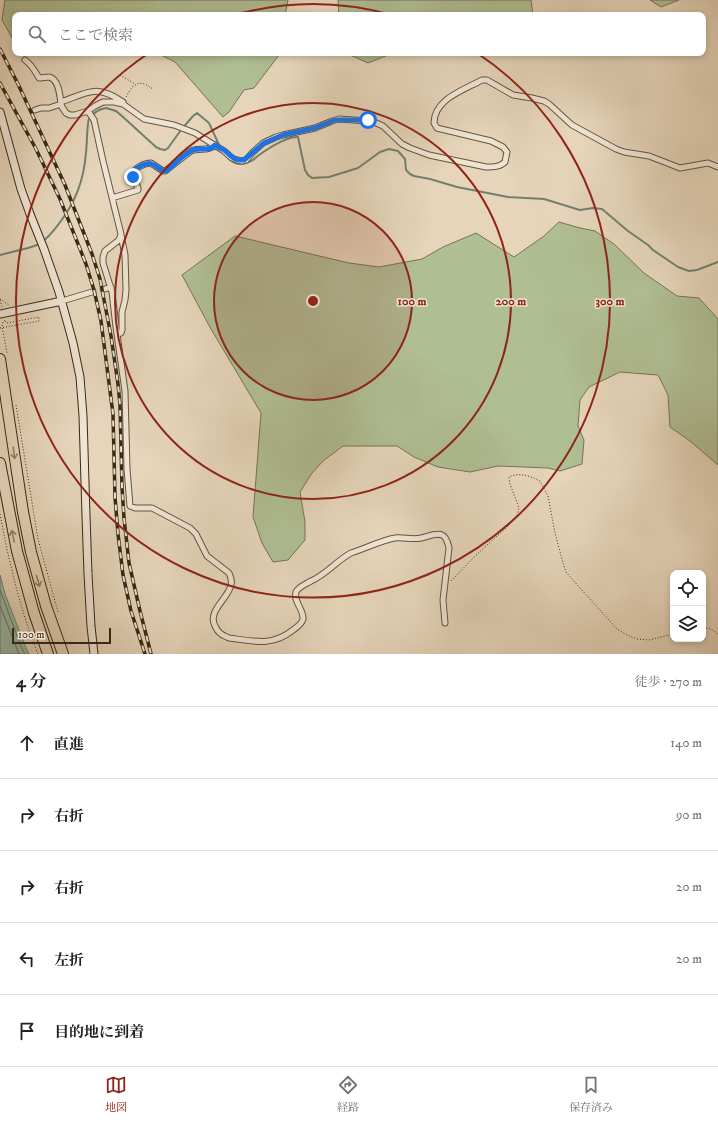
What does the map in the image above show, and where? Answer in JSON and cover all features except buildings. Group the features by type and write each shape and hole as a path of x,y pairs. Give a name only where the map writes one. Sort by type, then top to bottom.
{"highway":[{"path":"4,358 22,512 46,606 63,654"},
{"path":"0,463 20,564 48,654"}],"street":[{"path":"25,60 34,69 39,78 51,77 54,79 57,83 64,110 70,115 88,111 103,102 125,104"},
{"path":"34,110 38,108 49,108 92,91 103,92 125,104 144,119 148,121 168,123 195,133 237,160 244,160 264,143 283,135 315,128 335,120 368,120 383,126 402,144 424,153 486,167 500,166 506,159 507,152 503,147 491,142 437,128 434,123 434,118 444,101 482,80 487,80 513,95 544,101 572,124 616,149 624,152 649,156 680,168 708,163 718,167"},
{"path":"88,111 94,118 125,255 126,290 121,315 122,330 121,333 117,334"},
{"path":"0,112 21,188 49,262 62,301 77,356 82,394 87,546 94,654"},
{"path":"112,198 138,190 132,174 135,170 144,165 151,164 165,172 191,151 198,149 209,149 215,145"},
{"path":"121,234 121,238 104,251 103,263 111,287 125,391 127,469 130,506 135,508 152,508 190,528 196,534 207,556 229,573 231,577 231,585 214,612 213,618 215,627 220,634 229,638 263,642 270,642 280,638 291,632 303,620 303,613 296,598 298,590 318,578 341,559 351,553 396,538 415,539 438,534 445,537 450,548 443,600 445,623"},
{"path":"105,289 111,287"},
{"path":"2,317 92,292"}],"path":[{"path":"120,75 136,84"},
{"path":"125,104 131,88 136,84 142,83 153,89"},
{"path":"2,317 8,318"},
{"path":"0,328 40,321 39,317 7,323 2,317"},
{"path":"2,317 4,358"},
{"path":"15,402 38,538 59,616"},
{"path":"444,588 476,555 507,527 517,515 519,508 510,484 509,476 521,474 540,481 548,496 555,533 566,572 600,611 617,628 627,635 637,639 649,640 670,635"},
{"path":"0,514 5,542 20,602 38,654"},
{"path":"706,628 713,630 718,634"}],"shaded area":[{"path":"5,0 288,0 286,12 12,12 12,38 2,20"},
{"path":"338,0 531,0 533,12 339,12"},
{"path":"650,0 679,0 661,7"},
{"path":"163,56 278,56 254,88 244,90 229,112 223,117 175,62"},
{"path":"353,56 386,56 368,63"},
{"path":"559,222 595,231 614,244 644,273 677,296 699,298 718,319 718,465 690,441 670,427 668,395 658,375 620,372 589,387 580,400 578,426 584,440 582,464 560,471 548,468 498,466 470,472 438,467 414,457 397,446 343,446 323,461 312,473 300,492 305,522 305,540 288,560 273,562 262,543 253,517 261,413 211,329 182,275 235,236 349,263 379,267 422,259 443,247 476,233 514,257 544,236"}],"water":[{"path":"0,575 5,594 29,654 0,654"}],"waterway":[{"path":"43,241 51,234 64,217 78,191 85,163 88,121 92,115 99,110 106,108 116,111 156,147 165,150 197,113 209,123 220,147"},
{"path":"223,152 236,164 244,164 281,142 293,137 298,137 305,170 312,178 329,177 358,168 380,152 389,149 398,151 405,159 406,170 414,176 457,187 508,197 544,199 580,210 593,208 602,209 653,250 678,267 689,271 697,270 718,262"},
{"path":"0,255 40,244"}],"tunnel":[{"path":"92,292 105,289"}],"railway":[{"path":"0,49 65,185 92,254 100,279 111,336 118,384 122,487 129,563 151,654"},
{"path":"0,83 36,149 60,199 86,264 94,290 101,321 113,414 115,497 123,575 131,611 145,654"}],"route":[{"path":"133,177 132,174 134,171 146,164 154,165 165,172 189,152 198,149 209,149 215,145 232,158 242,161 246,160 264,143 276,137 315,128 339,119 368,120"}]}
